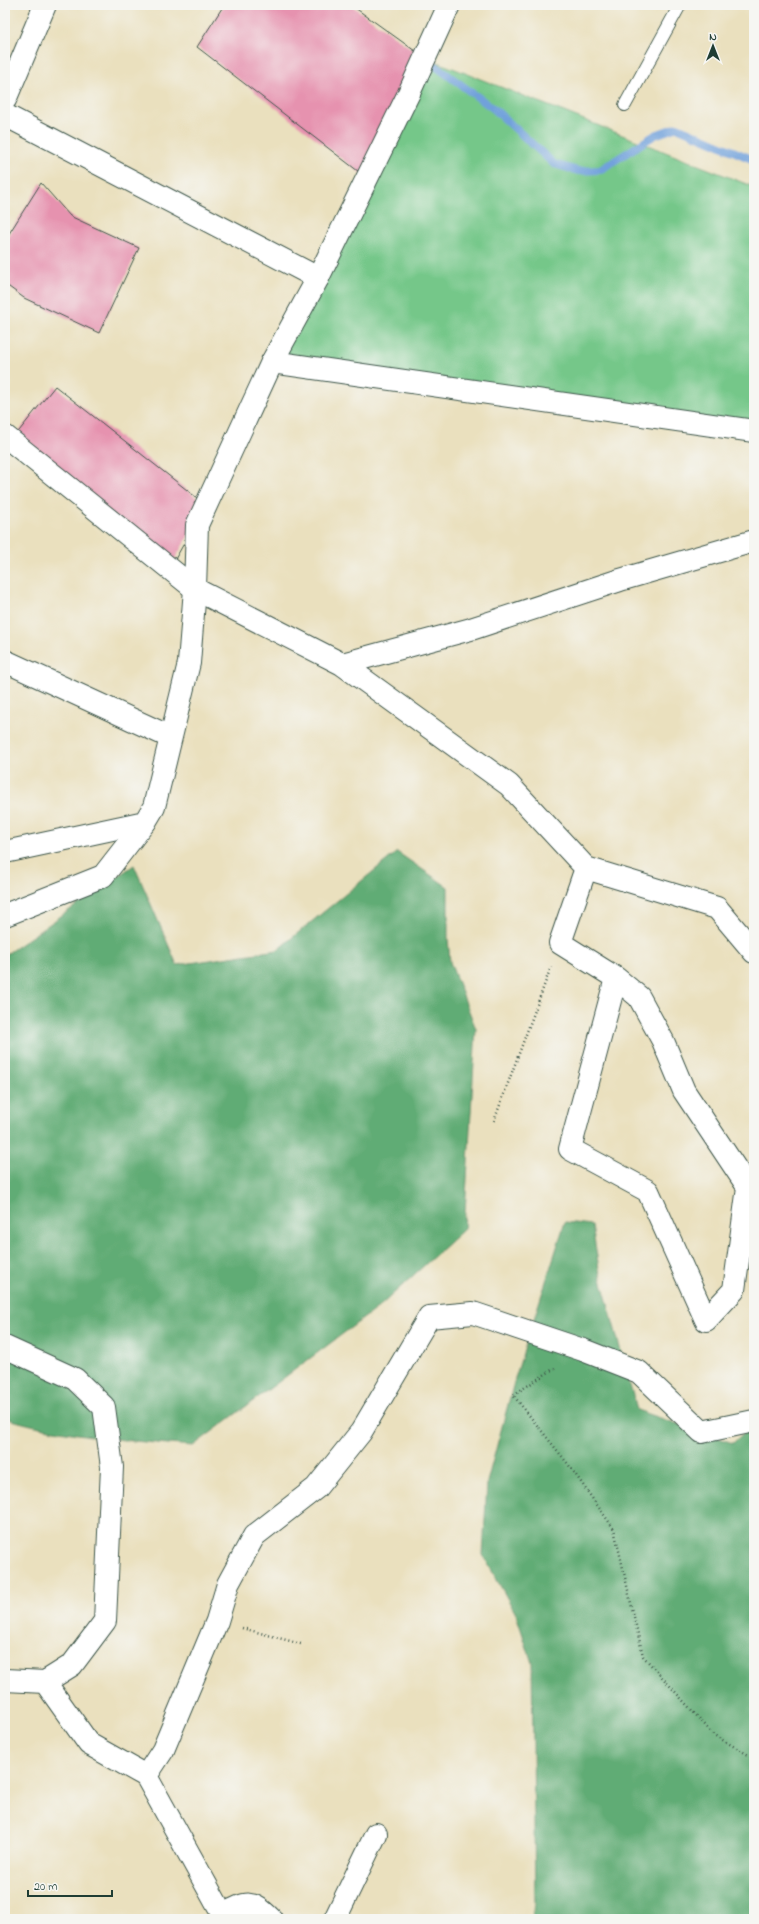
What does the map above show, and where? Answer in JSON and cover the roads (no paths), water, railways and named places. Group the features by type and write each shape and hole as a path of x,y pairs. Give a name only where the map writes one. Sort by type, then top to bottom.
{"street":[{"path":"5,100 45,5"},
{"path":"5,915 103,876 145,822 154,807 189,663 195,589 197,525 272,362 318,278 417,76 449,5"},
{"path":"5,115 318,278"},
{"path":"272,362 754,430"},
{"path":"5,436 195,589 342,664 508,785 586,868 717,908 754,952"},
{"path":"342,664 471,629 620,580 754,541"},
{"path":"5,661 170,737"},
{"path":"5,852 145,822"},
{"path":"586,868 560,943 616,978 639,997 663,1041 684,1090 748,1186 734,1290 706,1320 648,1191 570,1149 616,978"},
{"path":"146,1776 163,1750 217,1621 228,1584 254,1536 316,1488 331,1470 360,1432 429,1317 473,1313 583,1350 639,1372 702,1432 754,1421"},
{"path":"5,1347 75,1379 104,1408 112,1467 105,1621 72,1666 44,1682 5,1680"},
{"path":"44,1682 89,1744 146,1776 224,1917 242,1904 257,1906 271,1919"},
{"path":"335,1919 376,1834"}],"lane":[{"path":"625,105 680,5"}],"waterway":[{"path":"426,59 494,109 554,164 578,171 600,170 655,135 677,127 754,160"}]}
